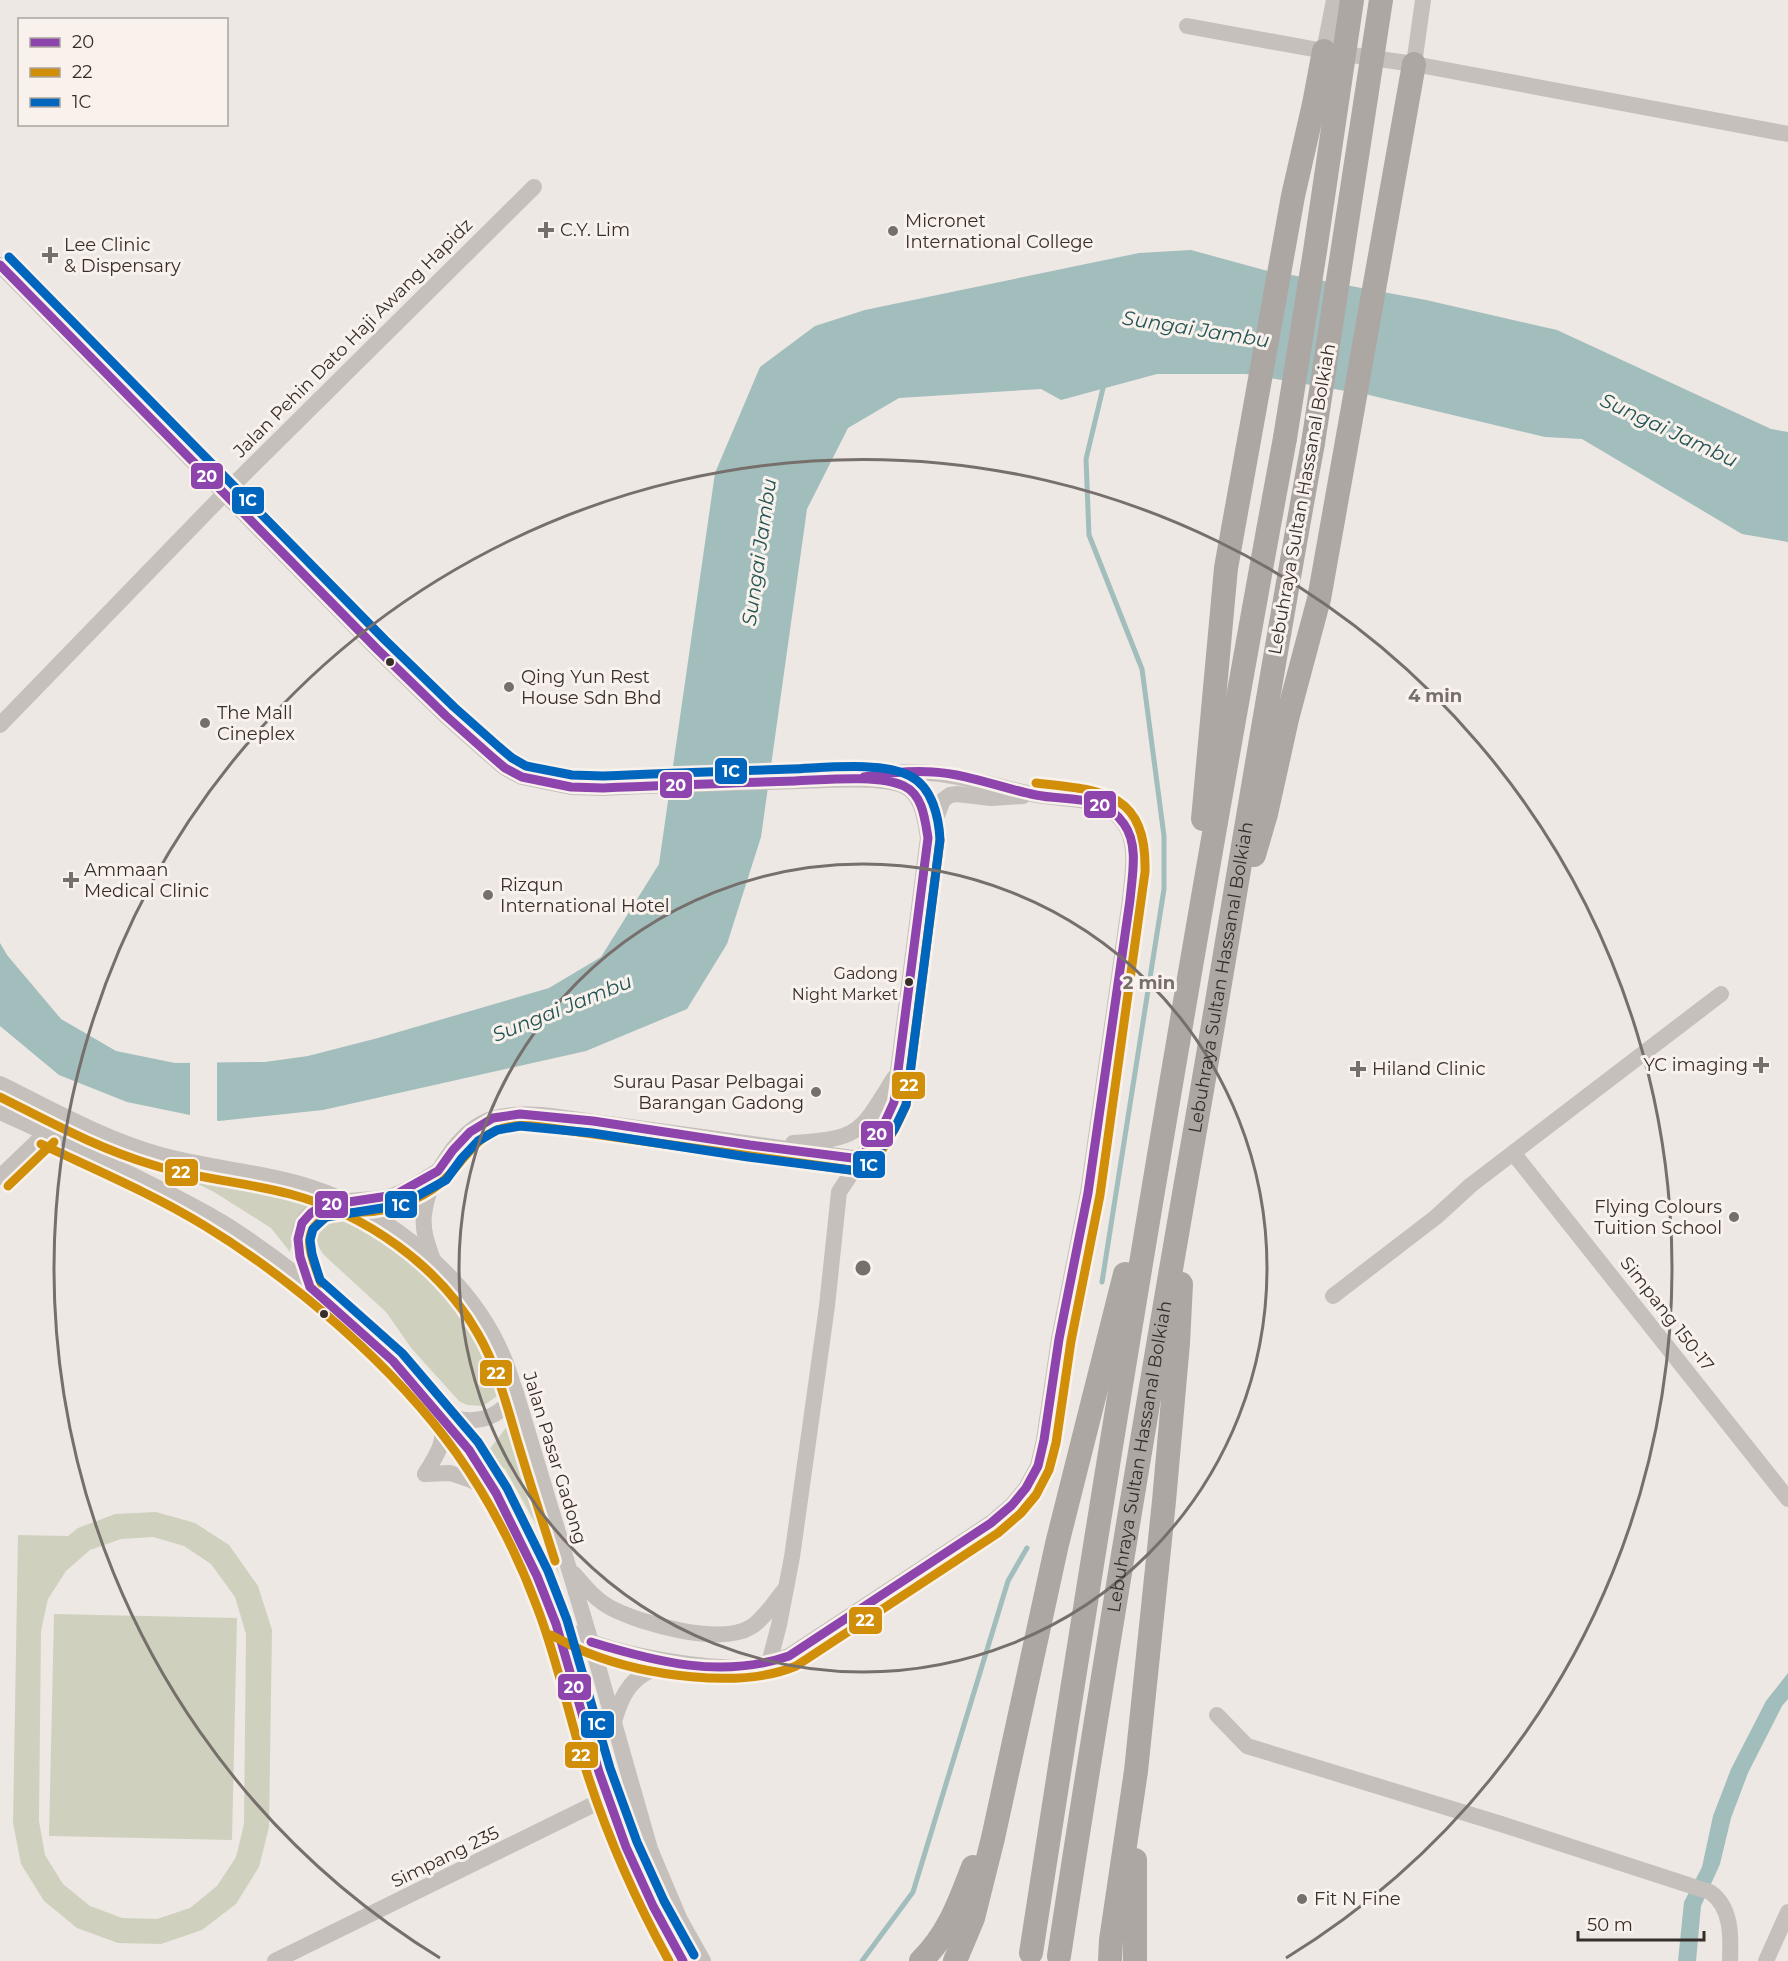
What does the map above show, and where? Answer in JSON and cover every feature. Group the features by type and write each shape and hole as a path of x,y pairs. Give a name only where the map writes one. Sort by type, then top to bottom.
{"highway":[{"name":"Lebuhraya Sultan Hassanal Bolkiah","path":"1031,1953 1078,1646 1166,1116 1316,251 1352,0"},
{"name":"Lebuhraya Sultan Hassanal Bolkiah","path":"1059,1956 1107,1647 1185,1180 1313,443 1381,0"},
{"path":"1200,921 1203,820 1226,568 1293,196 1324,51"},
{"path":"1224,956 1266,814 1287,719 1319,599 1414,64"},
{"path":"955,1961 973,1918 1057,1544 1166,1116"},
{"path":"1110,1961 1111,1940 1136,1771 1164,1501 1177,1354 1185,1180"},
{"path":"1135,1961 1136,1771"},
{"path":"921,1961 950,1925 1002,1796"}],"street":[{"path":"1324,51 1334,0"},
{"path":"1414,64 1423,0"},
{"path":"1187,26 1324,51 1414,64 1788,134"},
{"name":"Jalan Pehin Dato Haji Awang Hapidz","path":"0,725 224,494 534,187"},
{"path":"0,265 446,716 505,768 522,777 571,787 777,782 848,779 896,771 929,772 965,777 1035,795 1086,800 1103,805 1117,814 1126,826 1132,842 1130,900 1088,1193 1059,1339 1044,1440 1038,1466 1026,1488 1012,1505 991,1523 789,1656 769,1663 734,1667 684,1663 591,1642 556,1624"},
{"path":"848,779 904,786 915,794 928,838"},
{"path":"769,1663 786,1588 827,1306 839,1192 884,1124 894,1102 928,838 943,800 950,795 990,798 1035,795"},
{"path":"1333,1296 1436,1217 1471,1185 1721,994"},
{"path":"750,1145 830,1141 848,1135 870,1118 897,1075"},
{"name":"Jalan Pasar Gadong","path":"0,1084 106,1135 158,1154 311,1187 348,1201 402,1234 434,1261 458,1287 481,1318 502,1353 591,1642 650,1849 680,1920 703,1961"},
{"path":"0,1112 183,1200 230,1227 310,1287 393,1361 469,1450 496,1493 537,1576 556,1624 608,1796 639,1876 682,1961"},
{"path":"434,1261 426,1239 424,1217 438,1171 470,1132 493,1118 520,1114 593,1121 860,1159"},
{"path":"0,1177 46,1133"},
{"name":"Simpang 150-17","path":"1514,1154 1788,1499"},
{"path":"310,1287 300,1257 298,1239 302,1223 310,1212 322,1206 395,1195 438,1171"},
{"path":"441,1416 476,1422 507,1406 516,1393"},
{"path":"441,1416 444,1434 441,1450 425,1474 450,1473 471,1480 496,1493"},
{"path":"569,1569 589,1592 610,1608 642,1621 706,1634 735,1634 752,1626 786,1588"},
{"path":"614,1722 619,1703 627,1688 641,1674 660,1666 684,1663"},
{"path":"1217,1715 1247,1746 1501,1824 1710,1892 1724,1905 1728,1915 1733,1957"},
{"name":"Simpang 235","path":"275,1961 631,1786"},
{"path":"1766,1961 1788,1912"}],"green space":[{"path":"162,1162 322,1195 300,1220 290,1252 271,1228 214,1192 161,1166"},
{"path":"337,1211 355,1214 405,1246 432,1269 457,1296 481,1330 500,1372 501,1389 497,1396 483,1406 467,1405 459,1401 412,1349 386,1312 324,1255 317,1241 318,1230 325,1220"},
{"path":"512,1420 538,1497 560,1577 543,1537 505,1469 485,1455"},
{"path":"156,1512 195,1523 229,1545 258,1586 272,1630 269,1827 259,1867 236,1904 202,1930 161,1944 118,1943 77,1928 44,1901 21,1864 13,1823 18,1535 68,1536 78,1528 115,1514","holes":["153,1537 184,1546 211,1564 235,1597 246,1634 244,1824 236,1857 217,1886 190,1908 157,1919 122,1918 90,1906 63,1884 45,1855 39,1821 41,1631 48,1599 66,1571 90,1550 121,1539"]},
{"path":"54,1614 237,1618 232,1840 49,1836"}],"water":[{"name":"Sungai Jambu","path":"1191,250 1264,270 1426,300 1557,330 1771,429 1788,432 1788,542 1742,534 1582,439 1545,437 1369,395 1246,374 1157,374 1061,400 1041,389 899,398 848,428 807,509 761,837 727,944 687,1009 586,1051 323,1110 219,1121 127,1102 59,1075 0,1026 0,943 7,955 61,1019 116,1051 175,1063 265,1062 308,1056 549,988 601,957 659,864 715,473 760,367 815,326 865,310 1139,253"},
{"path":"1788,1673 1788,1699 1782,1706 1748,1773 1731,1818 1720,1864 1701,1906 1696,1961 1678,1961 1684,1902 1702,1867 1713,1816 1731,1769 1766,1701"}],"pier":[{"path":"190,1059 217,1059 217,1124 190,1119"}],"waterway":[{"path":"1102,1282 1164,889 1164,836 1142,669 1089,535 1086,459 1104,384"},
{"path":"862,1961 913,1892 1008,1581 1027,1548"}],"transit line":[{"name":"1C","path":"9,257 385,640 454,707 512,758 526,766 572,775 603,776 836,767 884,768 898,771 918,781 933,804 940,840 906,1105 894,1130 866,1169 858,1171 592,1133 520,1126 497,1130 478,1141 446,1180 401,1205 326,1217 313,1229 310,1240 320,1280 402,1353 478,1442 507,1488 548,1571 567,1620 610,1768 637,1842 664,1901 694,1955"},
{"name":"20","path":"0,265 377,649 446,716 505,768 522,777 571,787 880,780 893,782 910,790 922,809 928,838 894,1102 884,1124 860,1159 593,1121 520,1114 493,1118 470,1132 438,1171 395,1195 322,1206 302,1223 298,1239 300,1257 310,1287 393,1361 469,1450 496,1493 537,1576 556,1624 599,1772 626,1847 653,1906 683,1961"},
{"name":"20","path":"591,1642 640,1656 714,1667 764,1663 789,1656 991,1523 1012,1505 1026,1488 1038,1466 1059,1339 1088,1193 1130,900 1132,841 1124,824 1115,814 1103,806 1088,801 1036,795 946,773 924,771 864,777"},
{"name":"22","path":"551,1635 610,1661 663,1673 720,1678 773,1673 796,1666 998,1533 1021,1513 1036,1495 1049,1470 1056,1443 1071,1341 1100,1195 1145,872 1144,845 1138,825 1129,810 1116,800 1100,793 1081,788 1036,783"},
{"name":"22","path":"321,1283 310,1246 311,1232 315,1226 335,1215 389,1209 416,1199 445,1179 481,1139 508,1127 524,1125 858,1171 865,1169 886,1144 906,1105 940,840"},
{"name":"22","path":"0,1097 75,1134 133,1159 170,1170 290,1194 318,1203 372,1229 421,1265 462,1309 491,1359 555,1561"},
{"name":"22","path":"8,1186 54,1142"},
{"name":"22","path":"41,1144 165,1203 205,1226 274,1273 342,1328 374,1359 405,1390 457,1454 481,1490 521,1567 544,1627 595,1797 613,1845 669,1961"}],"place":[{"name":"C.Y. Lim","path":"546,230"},
{"name":"Micronet International College","path":"893,231"},
{"name":"Lee Clinic & Dispensary","path":"50,255"},
{"name":"Qing Yun Rest House Sdn Bhd","path":"509,687"},
{"name":"The Mall Cineplex","path":"205,723"},
{"name":"Ammaan Medical Clinic","path":"71,880"},
{"name":"Rizqun International Hotel","path":"488,895"},
{"name":"Gadong Night Market","path":"909,982"},
{"name":"YC imaging","path":"1761,1065"},
{"name":"Hiland Clinic","path":"1358,1069"},
{"name":"Surau Pasar Pelbagai Barangan Gadong","path":"816,1092"},
{"name":"Flying Colours Tuition School","path":"1734,1217"},
{"name":"Fit N Fine","path":"1302,1899"}]}
